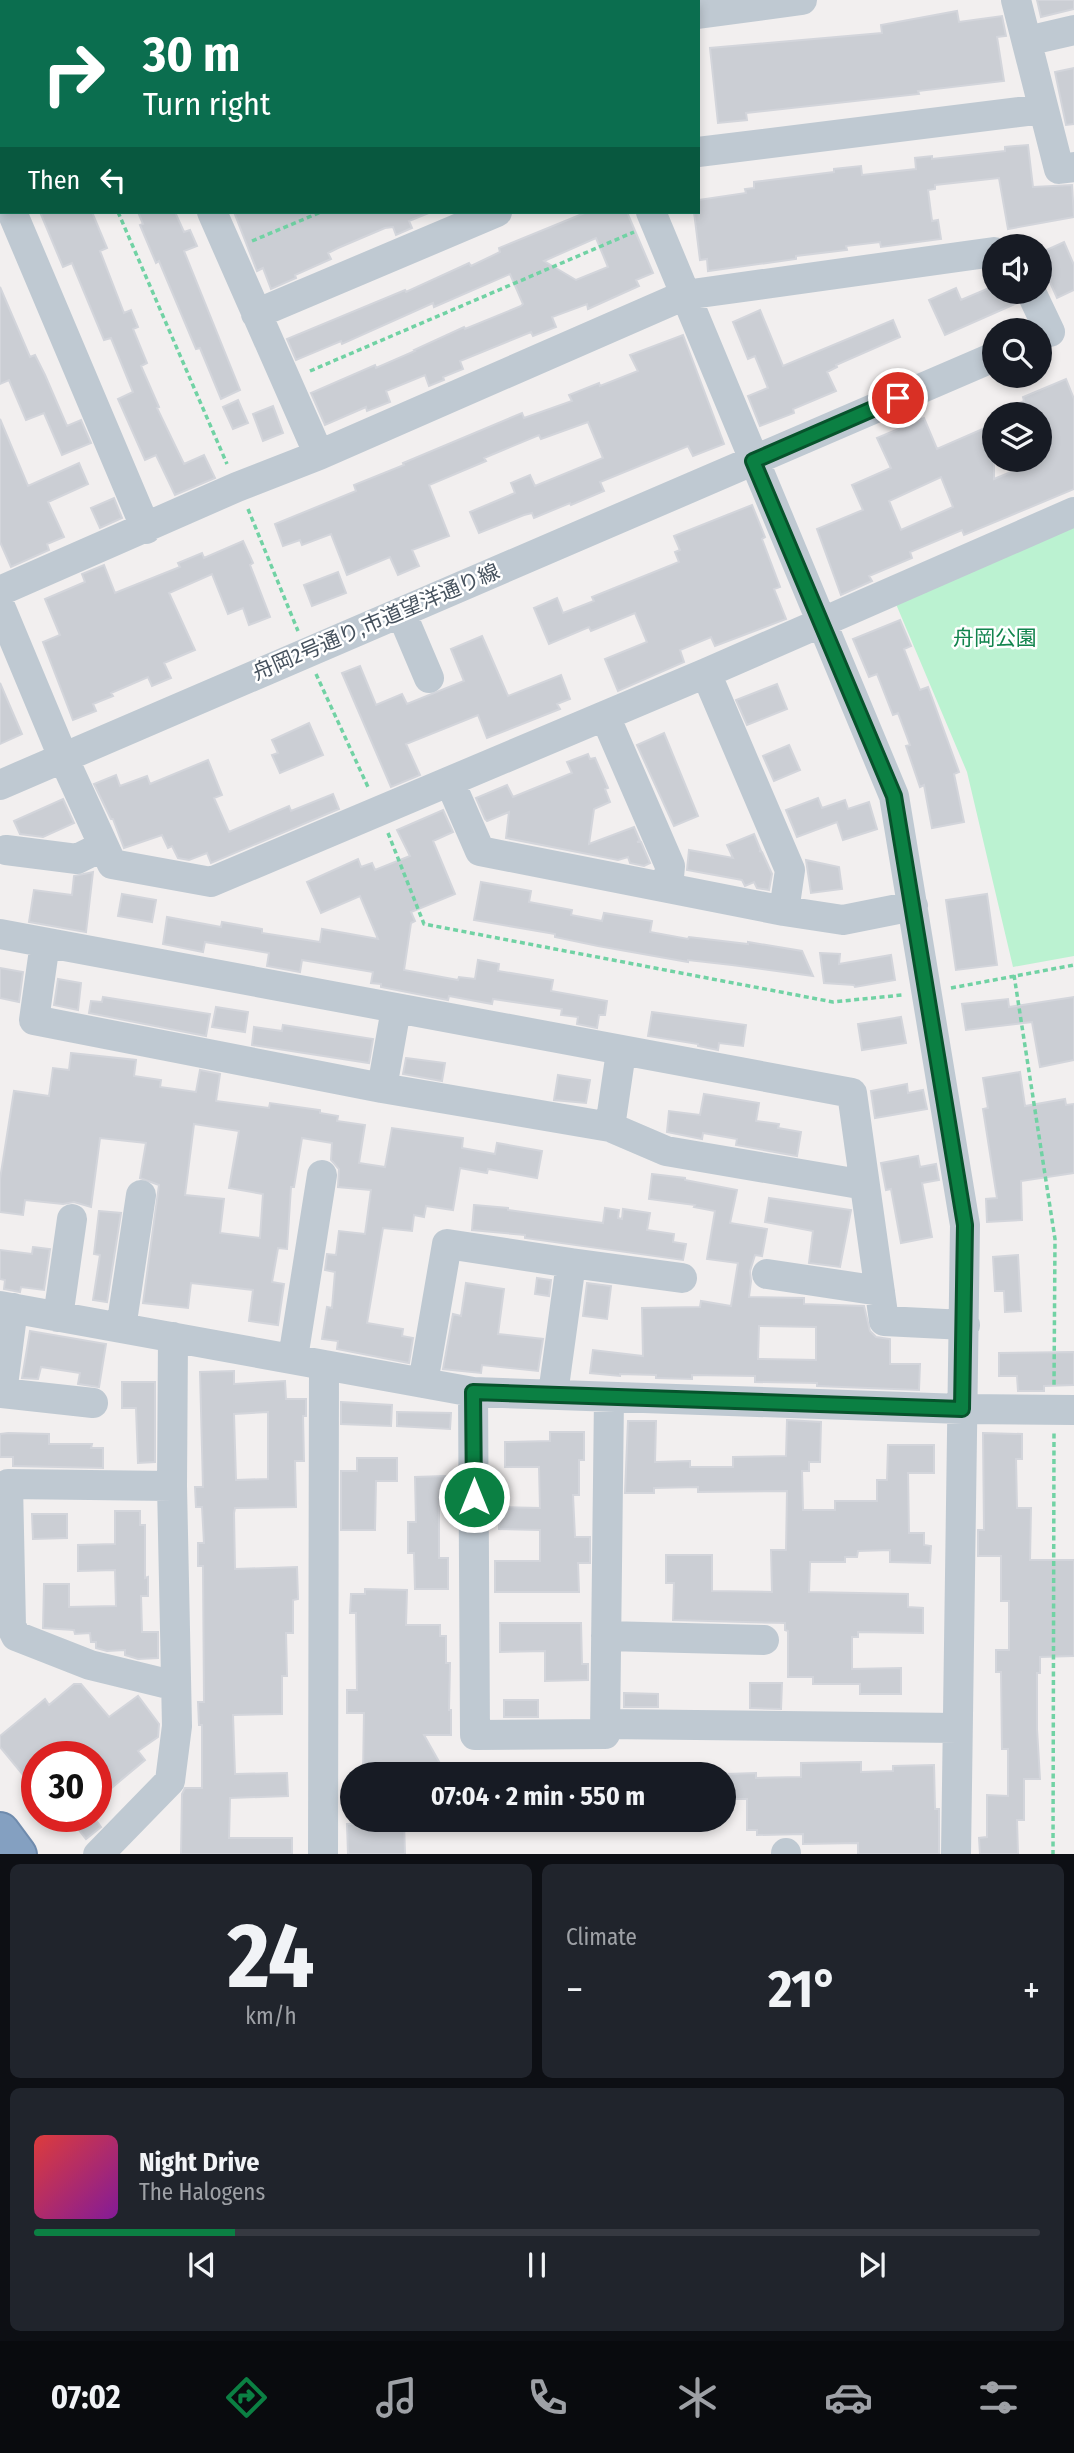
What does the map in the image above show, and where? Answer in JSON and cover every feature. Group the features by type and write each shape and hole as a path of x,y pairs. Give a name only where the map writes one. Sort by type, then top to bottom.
{"highway":[{"path":"0,1832 17,1854"}],"street":[{"path":"700,14 803,0"},
{"path":"1016,0 1059,169 1074,167"},
{"path":"1027,41 1074,30"},
{"path":"700,152 1043,109"},
{"path":"13,214 146,528"},
{"path":"213,214 319,455"},
{"path":"257,314 492,214"},
{"path":"653,217 894,796 965,1225 956,1854"},
{"path":"0,592 685,295 982,254"},
{"path":"1039,304 1055,330"},
{"name":"舟岡2号通り,市道望洋通り線","path":"0,785 982,361"},
{"path":"0,606 63,757 112,864 211,882 706,673 1074,512"},
{"path":"401,612 429,678"},
{"path":"706,673 790,870 784,911"},
{"path":"605,716 670,866 668,887"},
{"path":"450,782 480,851 784,911 843,920 913,906"},
{"path":"6,850 77,859 103,846"},
{"path":"0,934 852,1093 884,1321 965,1325"},
{"path":"45,943 34,1020 382,1088 610,1127 666,1150 865,1185"},
{"path":"382,1088 396,1009"},
{"path":"610,1127 621,1052"},
{"path":"293,1359 322,1175"},
{"path":"121,1328 141,1195"},
{"path":"58,1317 72,1219"},
{"path":"423,1382 447,1244 682,1278"},
{"path":"553,1394 571,1263"},
{"path":"767,1274 880,1291"},
{"path":"93,1403 2,1393 6,1307 473,1392 962,1409 1064,1410"},
{"path":"98,1854 170,1780 177,1726 172,1486 173,1337"},
{"path":"323,1854 324,1365"},
{"path":"473,1392 475,1735 605,1734 610,1397"},
{"path":"172,1486 8,1484 11,1626 16,1636 90,1665 176,1686"},
{"path":"606,1636 764,1640"},
{"path":"605,1724 957,1728"}],"path":[{"path":"119,214 251,515 306,652 379,811 424,924 833,1002 926,993 1074,965"},
{"path":"229,251 316,214"},
{"path":"286,381 653,217"},
{"path":"1014,975 1055,1239 1064,1410 1053,1854"}],"green space":[{"name":"舟岡公園","path":"1074,521 1074,956 1013,967 967,772 893,597"}],"building":[{"path":"1037,0 1074,0 1074,9 1041,17"},
{"path":"957,11 959,22 1002,16 1006,36 997,37 1004,81 918,91 919,94 746,113 747,120 718,123 710,48 882,33 881,25"},
{"path":"1074,68 1074,124 1066,125 1055,72"},
{"path":"1028,145 1033,187 1072,185 1074,217 1008,229 999,178 935,185 935,189 928,190 932,221 938,220 941,239 881,247 880,242 846,246 847,250 708,271 707,259 700,260 694,214 700,214 700,200 746,193 745,189 754,188 754,182 861,166 862,175 916,169 915,158 932,156 932,159 1005,151 1005,147"},
{"path":"41,214 93,214 107,248 100,251 124,313 131,310 138,327 133,329 147,363 141,366 159,407 157,408 184,464 204,455 215,478 175,495 156,455 145,460 118,399 133,392 111,338 104,340 72,263 63,267"},
{"path":"139,214 176,214 184,232 190,230 197,246 184,251 240,390 221,399 200,348 196,349 159,261 156,263 140,225 143,224"},
{"path":"235,214 426,214 409,221 412,228 396,235 393,227 385,228 338,248 328,253 331,259 271,289 263,268 257,271"},
{"path":"582,214 628,214 653,273 636,280 639,286 588,309 587,304 552,317 556,327 533,336 531,332 460,361 463,369 443,377 444,380 429,386 425,375 386,391 390,402 367,411 366,407 325,425 311,393 375,365 376,368 464,327 465,329 521,306 523,304 510,274 434,307 433,303 342,344 341,341 296,360 287,339 500,252 499,248","holes":["596,238 608,267 576,280 544,261"]},
{"path":"1064,242 1074,265 1074,290 1057,298 1052,287 1052,248"},
{"path":"0,287 30,357 35,355 67,426 81,420 91,443 62,455 44,413 26,420 9,380 0,384"},
{"path":"956,288 961,300 982,291 982,304 1015,304 945,335 929,300"},
{"path":"760,310 783,366 893,320 900,337 836,365 837,367 827,372 836,391 793,409 794,413 760,426 748,396 768,388 755,356 748,359 733,322"},
{"path":"683,335 724,444 693,456 688,446 600,482 604,491 571,505 570,503 534,518 532,513 524,515 479,533 470,512 515,493 511,483 530,475 535,486 603,458 588,422 541,439 539,435 429,485 449,536 412,550 419,566 398,575 390,557 347,575 331,534 302,545 300,540 283,546 275,524 356,491 354,485 404,465 403,463 522,413 524,418 572,401 569,395 638,371 630,355"},
{"path":"1066,379 1074,399 1074,489 964,535 962,530 910,552 912,558 869,576 872,581 841,595 817,529 863,510 852,485 891,468 877,438 924,418 937,449 982,429 982,472 994,472 994,479 1011,472 1052,472 1052,402 1022,402 1023,397 1044,388 1052,388 1052,385","holes":["941,477 953,507 901,530 889,501"]},
{"path":"238,400 248,423 233,429 223,407"},
{"path":"273,406 283,433 263,441 253,414"},
{"path":"0,419 28,486 79,463 88,484 48,502 64,537 47,544 49,550 11,567 0,542"},
{"path":"114,498 122,518 100,528 91,508"},
{"path":"752,505 780,587 774,589 786,619 715,646 711,637 680,650 684,662 618,691 605,659 647,642 635,613 591,631 589,627 549,644 534,608 557,598 563,613 594,601 592,597 679,562 675,552 680,550 674,536"},
{"path":"243,541 270,617 249,625 243,608 228,614 212,574 169,593 195,650 164,663 171,678 152,686 148,677 111,693 113,696 93,704 96,711 73,720 43,642 60,635 45,599 85,582 82,574 104,565 115,593 180,567 178,563 202,553 204,558"},
{"path":"338,572 346,593 312,606 304,585"},
{"path":"900,620 911,646 904,649 920,690 928,687 959,772 954,774 964,822 932,828 924,785 920,787 906,746 910,745 898,713 893,715 877,674 869,677 853,639"},
{"path":"482,636 508,696 561,675 570,699 557,704 560,709 487,738 478,715 406,744 420,775 391,787 342,673 360,666 376,705 402,694 407,704 464,681 451,649"},
{"path":"0,683 22,734 0,744"},
{"path":"777,684 787,709 747,725 736,700"},
{"path":"309,723 323,755 280,773 272,755 278,753 272,740"},
{"path":"664,733 698,816 674,826 637,745"},
{"path":"789,745 800,770 774,781 763,756"},
{"path":"588,754 590,759 595,758 608,788 605,789 610,802 594,809 589,844 634,827 640,841 637,842 641,842 650,863 644,866 630,863 628,857 618,860 506,838 509,812 487,821 485,819 476,798 507,785 513,797 572,773 567,762"},
{"path":"208,760 222,795 214,798 229,832 289,806 291,811 333,794 339,809 211,863 207,853 189,860 178,858 172,846 168,848 162,835 124,848 113,819 94,784 116,775 120,786 147,776 150,784"},
{"path":"818,798 822,808 845,800 848,809 869,802 877,829 843,840 837,822 797,837 786,810"},
{"path":"63,799 74,823 43,837 20,834 14,821"},
{"path":"443,810 453,832 433,841 455,894 411,912 415,921 411,923 404,970 458,980 459,977 475,979 478,960 499,964 498,971 553,980 551,991 607,1001 605,1015 599,1015 597,1028 577,1024 578,1017 561,1015 562,1009 493,999 492,1004 449,996 448,1000 381,987 381,984 371,983 373,972 302,960 300,972 267,966 269,953 205,942 203,952 163,944 167,917 221,927 222,922 262,929 262,933 320,942 322,929 378,939 360,896 321,913 307,882 358,859 361,867 372,863 375,870 410,856 397,830"},
{"path":"754,834 759,851 762,852 772,874 769,890 757,888 754,882 745,886 742,880 687,870 689,850 733,858 727,845"},
{"path":"806,860 839,867 842,889 811,893"},
{"path":"93,872 86,932 29,922 34,890 72,895 74,876"},
{"path":"481,882 531,891 529,902 572,910 571,915 602,921 604,913 652,921 650,932 688,939 748,942 802,951 813,976 688,962 474,920"},
{"path":"122,894 156,900 152,922 118,916"},
{"path":"987,894 997,965 956,970 946,900"},
{"path":"820,953 840,954 839,964 891,955 895,980 855,987 824,983"},
{"path":"0,968 23,972 19,1002 0,998"},
{"path":"58,979 81,983 78,1010 54,1005"},
{"path":"103,997 210,1014 206,1036 89,1013 91,1001 102,1002"},
{"path":"1074,997 1074,1060 1040,1067 1032,1022 966,1030 962,1004 1008,999 1009,1007"},
{"path":"216,1007 248,1012 245,1032 212,1027"},
{"path":"652,1012 746,1025 743,1046 719,1043 718,1050 648,1036"},
{"path":"901,1017 906,1043 862,1050 858,1024"},
{"path":"283,1025 373,1039 369,1063 252,1045 254,1027 282,1031"},
{"path":"71,1053 136,1060 134,1076 161,1080 160,1087 196,1092 200,1070 220,1074 216,1101 269,1108 270,1103 320,1110 320,1113 338,1116 337,1121 365,1125 359,1163 385,1167 392,1128 463,1138 462,1148 495,1154 497,1143 542,1151 537,1178 488,1169 487,1173 460,1168 453,1210 426,1206 424,1217 414,1215 412,1231 383,1228 367,1323 403,1329 402,1336 413,1338 409,1363 337,1349 338,1341 322,1339 327,1307 332,1308 335,1272 325,1270 327,1254 336,1255 339,1231 365,1234 371,1190 338,1187 339,1169 331,1160 332,1143 302,1138 294,1187 291,1187 287,1249 278,1248 272,1282 284,1284 278,1325 249,1321 253,1290 191,1283 188,1308 143,1303 159,1185 140,1178 146,1143 100,1138 91,1207 74,1202 63,1204 25,1200 23,1215 0,1212 0,1179 14,1091 49,1096 53,1068 69,1070","holes":["194,1124 239,1131 229,1188 263,1194 260,1238 220,1233 224,1199 185,1195"]},
{"path":"406,1058 445,1063 442,1081 403,1074"},
{"path":"1020,1072 1025,1106 1065,1099 1066,1105 1074,1104 1074,1173 1021,1181 1022,1220 987,1222 986,1199 997,1198 983,1109 988,1108 983,1078"},
{"path":"558,1075 590,1080 586,1103 554,1100"},
{"path":"907,1084 908,1093 923,1090 927,1109 875,1118 871,1091"},
{"path":"704,1094 759,1103 756,1121 779,1124 778,1128 801,1132 797,1156 736,1145 737,1139 703,1133 702,1139 667,1132 669,1111 700,1115"},
{"path":"918,1156 920,1167 936,1164 939,1180 922,1183 932,1237 901,1243 891,1189 886,1190 881,1163"},
{"path":"652,1174 685,1178 737,1190 730,1223 767,1229 762,1256 755,1255 750,1271 749,1297 804,1298 804,1304 864,1306 870,1331 876,1337 890,1339 890,1364 920,1364 919,1390 755,1382 755,1376 692,1375 692,1379 590,1373 593,1350 643,1356 642,1308 700,1307 701,1301 731,1306 738,1263 707,1259 715,1211 694,1207 695,1205 649,1199","holes":["759,1326 816,1327 816,1360 758,1359"]},
{"path":"769,1198 851,1210 840,1267 809,1263 813,1231 765,1222"},
{"path":"474,1205 603,1223 605,1208 619,1210 618,1218 622,1219 623,1209 650,1213 647,1230 674,1234 673,1242 686,1244 683,1260 525,1238 525,1235 472,1230"},
{"path":"99,1211 121,1213 107,1302 93,1300 100,1255 94,1254"},
{"path":"33,1247 50,1249 44,1290 21,1287 20,1292 4,1289 5,1280 0,1279 0,1250 32,1254"},
{"path":"1018,1255 1021,1311 1005,1312 1004,1291 995,1291 993,1257"},
{"path":"537,1278 551,1280 549,1296 535,1294"},
{"path":"466,1283 504,1289 498,1334 543,1339 538,1371 482,1365 481,1373 443,1369 453,1314 461,1316"},
{"path":"587,1283 611,1286 607,1319 583,1316"},
{"path":"30,1331 106,1344 99,1387 78,1384 80,1373 41,1367 38,1379 22,1378"},
{"path":"1074,1352 1074,1385 1044,1386 1044,1391 1018,1391 1017,1376 999,1376 999,1353"},
{"path":"234,1371 234,1384 285,1381 286,1399 306,1399 306,1416 303,1416 304,1461 295,1461 296,1507 235,1508 234,1513 235,1569 297,1567 298,1599 293,1600 293,1633 286,1633 287,1676 282,1676 282,1714 233,1715 235,1774 287,1773 288,1796 230,1798 229,1838 292,1838 292,1854 181,1854 182,1794 185,1788 202,1788 202,1725 199,1725 198,1702 204,1702 203,1566 198,1566 198,1543 204,1543 202,1507 196,1507 195,1487 203,1487 200,1372","holes":["268,1412 268,1479 236,1480 234,1414"]},
{"path":"122,1382 155,1382 155,1462 138,1463 136,1408 122,1408"},
{"path":"341,1402 392,1405 391,1426 341,1424"},
{"path":"397,1412 451,1413 450,1429 397,1426"},
{"path":"787,1420 821,1422 820,1462 809,1462 809,1471 802,1471 803,1510 835,1510 835,1501 877,1501 877,1480 887,1480 888,1445 934,1445 934,1473 908,1473 909,1533 924,1533 924,1545 931,1546 930,1563 890,1562 890,1550 858,1551 857,1557 845,1557 845,1562 810,1562 809,1592 908,1594 908,1607 923,1608 923,1633 858,1632 858,1637 852,1637 852,1669 901,1668 901,1694 860,1694 860,1684 813,1684 813,1677 788,1677 788,1631 785,1630 785,1623 673,1620 674,1583 666,1583 666,1555 712,1555 712,1591 772,1592 771,1550 786,1550 787,1491 698,1492 698,1487 654,1488 654,1493 625,1493 628,1421 656,1421 655,1462 690,1461 690,1467 733,1467 733,1457 786,1456"},
{"path":"550,1432 584,1432 584,1460 579,1460 579,1495 573,1495 575,1537 590,1537 590,1563 578,1563 579,1592 495,1592 495,1561 540,1561 540,1530 499,1529 499,1507 540,1508 539,1467 505,1467 505,1442 550,1441"},
{"path":"983,1433 1022,1434 1022,1459 1016,1459 1017,1508 1031,1508 1030,1560 1074,1560 1074,1656 1040,1657 1040,1673 1037,1673 1037,1729 1040,1779 1024,1779 1024,1820 1017,1820 1018,1854 980,1854 979,1838 987,1837 987,1795 1008,1796 1008,1749 1002,1749 1001,1672 996,1672 996,1650 1009,1650 1009,1601 1001,1601 1001,1556 978,1556 978,1530 984,1530"},
{"path":"0,1434 49,1434 49,1444 92,1444 91,1448 103,1448 103,1468 13,1466 13,1457 0,1457"},
{"path":"357,1458 397,1458 397,1481 376,1481 375,1530 341,1530 341,1471 357,1471"},
{"path":"445,1476 446,1487 456,1486 456,1506 439,1507 439,1558 448,1558 448,1589 415,1589 414,1553 408,1553 408,1522 416,1522 415,1477"},
{"path":"115,1511 140,1511 140,1525 145,1525 145,1578 148,1577 148,1596 141,1596 142,1632 158,1632 158,1658 138,1659 125,1655 125,1650 107,1651 96,1648 96,1642 91,1642 90,1633 75,1634 74,1630 43,1628 44,1584 69,1584 69,1607 116,1606 115,1570 78,1571 78,1545 115,1544"},
{"path":"32,1514 67,1514 67,1538 33,1539"},
{"path":"365,1589 407,1590 406,1625 440,1625 440,1636 446,1636 446,1663 450,1663 451,1735 424,1735 439,1762 363,1762 364,1713 347,1713 347,1690 357,1690 356,1613 350,1613 351,1594 365,1594"},
{"path":"500,1623 581,1623 582,1664 588,1664 588,1680 545,1681 545,1651 500,1652"},
{"path":"750,1683 782,1683 781,1709 750,1708"},
{"path":"74,1684 81,1684 109,1717 138,1696 159,1724 158,1737 138,1751 145,1760 112,1788 112,1741 21,1741 21,1772 0,1747 0,1736 45,1699 49,1705"},
{"path":"624,1693 658,1694 658,1707 624,1707"},
{"path":"504,1700 538,1700 538,1717 504,1717"},
{"path":"861,1762 861,1772 893,1771 893,1766 934,1765 935,1809 939,1809 939,1854 858,1854 858,1843 803,1844 803,1834 757,1835 757,1830 747,1830 747,1799 736,1799 736,1774 756,1773 756,1778 801,1777 801,1763"},
{"path":"81,1832 95,1832 86,1839"},
{"path":"347,1832 404,1832 405,1854 348,1854"}],"route":[{"path":"474,1497 473,1392 962,1409 965,1225 894,796 753,461 898,398"}]}
